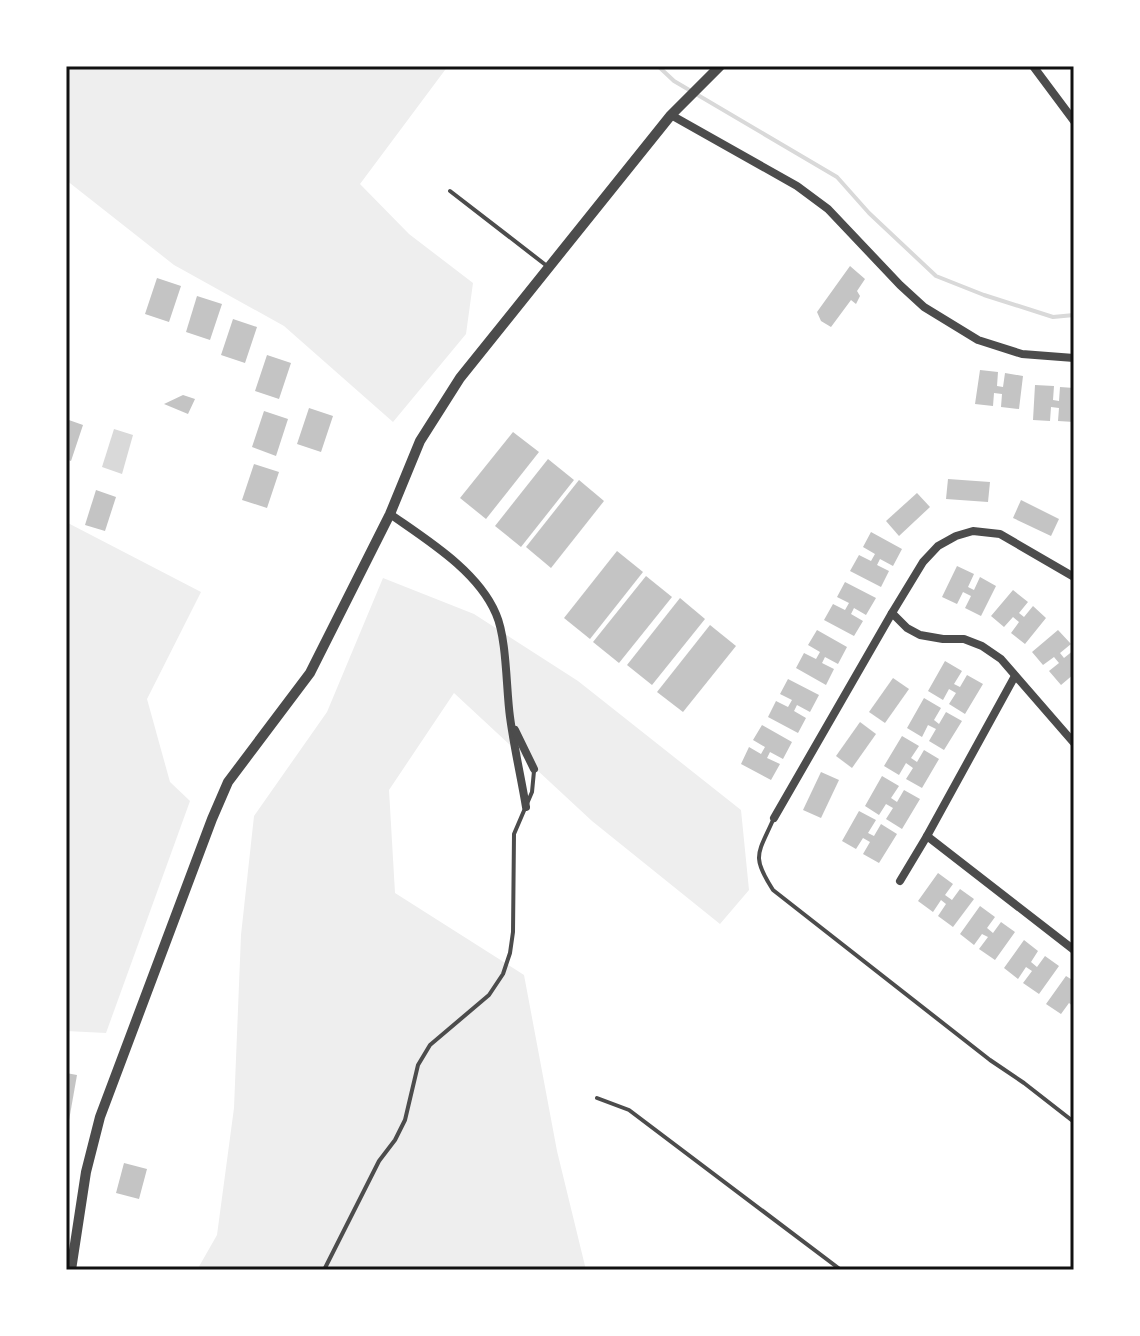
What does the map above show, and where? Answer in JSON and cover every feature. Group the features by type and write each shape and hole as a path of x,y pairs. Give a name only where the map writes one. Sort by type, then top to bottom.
{"street":[{"path":"71,1270 86,1172 100,1117 228,782 310,673 390,514 420,441 460,378 671,115 720,66"},
{"path":"1033,66 1074,121"},
{"path":"671,115 797,186 828,209 900,285 924,307 949,323 978,340 1003,349 1022,354 1074,358"},
{"path":"390,514 443,553 474,581 497,615 510,718 526,807"},
{"path":"774,818 892,613 923,562 938,546 973,531 1000,534 1074,577"},
{"path":"892,613 907,628 920,635 964,639 982,646 1001,659 1074,743"},
{"path":"900,881 1015,676"},
{"path":"510,718 534,769"},
{"path":"927,836 1074,950"}],"lane":[{"path":"450,191 548,268"},
{"path":"324,1270 379,1161 405,1120 418,1065 430,1045 489,995 503,974 513,932 514,834 532,792 534,769"},
{"path":"774,818 759,852 760,870 773,890 977,1051 1074,1122"},
{"path":"597,1098 629,1110 841,1270"}],"shaded area":[{"path":"66,66 448,66 360,184 409,234 473,283 466,334 393,422 284,326 174,265 66,180"},
{"path":"114,429 133,435 122,474 102,467"},
{"path":"66,522 201,592 147,699 170,782 190,801 106,1033 66,1031"},
{"path":"383,578 474,614 578,681 741,810 749,890 720,924 592,821 454,693 389,790 395,893 524,975 557,1151 586,1270 197,1270 217,1235 234,1108 241,935 254,816 327,712"}],"building":[{"path":"850,266 865,279 857,291 860,296 856,304 851,300 831,327 821,321 817,312"},
{"path":"157,278 181,286 169,322 145,314"},
{"path":"197,296 222,304 210,340 186,332"},
{"path":"233,319 257,327 245,363 221,355"},
{"path":"267,355 291,363 279,399 255,391"},
{"path":"980,370 998,372 997,386 1003,387 1005,373 1023,376 1019,409 1001,407 1002,394 994,393 993,406 975,404"},
{"path":"1035,385 1054,386 1053,400 1059,401 1060,387 1074,388 1074,422 1058,421 1059,408 1051,407 1050,421 1033,420"},
{"path":"183,395 195,399 188,414 164,404"},
{"path":"309,408 333,416 321,452 297,444"},
{"path":"264,411 288,419 276,456 252,447"},
{"path":"66,419 83,425 71,461 66,459"},
{"path":"513,432 539,452 486,519 460,498"},
{"path":"548,459 574,480 521,547 495,526"},
{"path":"254,464 279,472 267,508 242,500"},
{"path":"948,479 990,482 988,502 946,499"},
{"path":"579,480 604,501 551,568 526,547"},
{"path":"96,490 116,497 105,531 85,525"},
{"path":"917,493 930,507 899,536 886,521"},
{"path":"1021,500 1059,519 1051,536 1013,518"},
{"path":"871,532 902,549 893,566 880,559 877,565 889,571 881,587 850,571 859,555 871,561 875,554 863,547"},
{"path":"617,551 643,572 590,639 564,618"},
{"path":"957,566 974,574 968,587 974,590 980,577 996,586 981,616 965,608 971,596 963,592 957,604 942,597"},
{"path":"646,576 672,597 619,663 593,642"},
{"path":"845,582 876,598 866,615 854,608 851,614 863,621 854,636 824,620 833,604 845,610 849,603 837,597"},
{"path":"1013,590 1028,602 1019,613 1024,617 1033,606 1046,618 1025,644 1011,633 1019,622 1013,617 1004,627 991,616"},
{"path":"680,598 705,619 652,685 627,665"},
{"path":"710,625 736,646 683,712 657,692"},
{"path":"817,630 847,647 838,664 825,657 822,663 834,669 826,685 796,668 804,653 816,659 820,652 808,645"},
{"path":"1058,630 1071,644 1060,653 1064,658 1074,650 1074,674 1061,685 1049,671 1059,663 1054,657 1043,665 1032,652"},
{"path":"945,661 962,671 954,684 960,687 967,675 983,684 965,714 949,704 956,693 949,689 943,700 928,691"},
{"path":"893,678 909,689 885,723 869,712"},
{"path":"788,679 819,695 810,712 797,705 794,711 806,718 798,733 768,717 776,701 788,707 792,700 780,694"},
{"path":"924,698 941,708 934,720 939,724 946,712 962,721 944,750 929,741 936,729 928,725 922,737 907,728"},
{"path":"860,722 876,734 852,768 836,756"},
{"path":"762,725 792,742 783,759 770,752 767,758 780,764 771,780 741,764 749,747 761,754 765,747 753,740"},
{"path":"902,736 919,746 911,758 917,762 924,750 939,759 922,788 906,779 913,768 906,763 899,775 884,766"},
{"path":"821,772 839,780 821,818 803,810"},
{"path":"882,776 899,786 891,798 897,802 904,790 920,799 902,829 886,819 893,808 886,804 879,815 865,806"},
{"path":"859,811 876,820 868,833 874,836 881,824 897,834 879,863 863,854 870,842 863,838 856,849 842,841"},
{"path":"938,873 953,884 945,895 952,900 960,889 974,899 953,927 938,916 946,904 941,900 933,912 918,901"},
{"path":"980,906 995,917 987,928 993,933 1001,922 1015,932 995,960 979,949 988,937 982,934 974,945 960,934"},
{"path":"1024,940 1038,951 1031,962 1037,967 1045,956 1059,966 1039,994 1023,983 1032,971 1026,967 1018,979 1004,968"},
{"path":"1066,976 1074,981 1074,1007 1069,1003 1061,1014 1046,1004"},
{"path":"66,1073 77,1075 68,1126 66,1126"},
{"path":"124,1163 147,1169 139,1199 116,1193"}],"waterway":[{"path":"658,66 674,81 837,177 869,213 936,276 1053,317 1074,315"}]}
